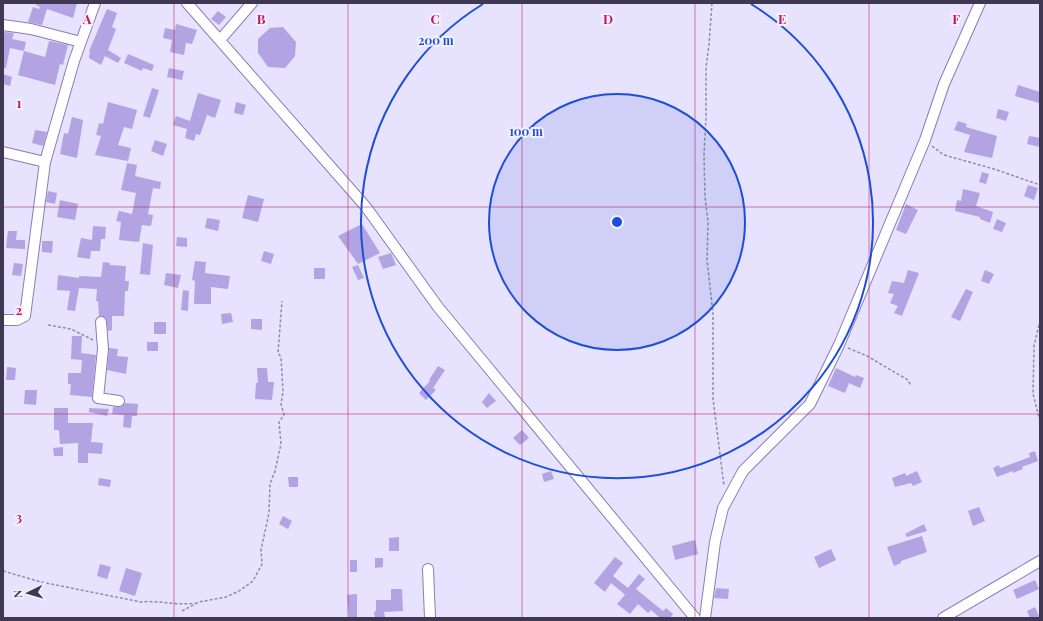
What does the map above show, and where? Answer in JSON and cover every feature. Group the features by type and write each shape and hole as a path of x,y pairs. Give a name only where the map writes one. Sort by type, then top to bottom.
{"street":[{"path":"3,320 18,320 25,316 45,162 81,42 96,3"},
{"path":"187,3 366,207 438,307 695,618"},
{"path":"220,40 252,3"},
{"path":"704,618 715,542 723,508 743,471 810,404 839,345 925,140 944,84 980,3"},
{"path":"3,25 31,29 81,42"},
{"path":"3,152 45,162"},
{"path":"101,322 103,349 98,398 119,401"},
{"path":"943,618 1040,562"},
{"path":"428,569 430,618"}],"path":[{"path":"712,3 706,66 704,155 705,197 708,222 707,260 712,314 713,399 724,486"},
{"path":"925,140 944,155 994,169 1040,185"},
{"path":"3,571 41,582 141,602 164,604 199,602 226,597 239,591 253,581 262,564 261,550 269,513 270,484 275,471 281,444 278,422 284,415 282,404 283,392 281,356 278,353 282,301"},
{"path":"48,325 71,328 91,338 103,349"},
{"path":"1039,325 1034,346 1033,394 1040,421"},
{"path":"839,345 867,356 908,380 911,386"},
{"path":"182,612 199,602"}],"building":[{"path":"33,3 77,3 73,18 47,9 42,25 28,22 33,7 39,9 40,7"},
{"path":"107,9 117,13 112,27 116,29 108,50 121,58 118,63 105,56 101,65 89,58 89,51"},
{"path":"218,11 226,17 219,25 211,19"},
{"path":"176,24 197,30 192,44 186,43 184,55 170,52 172,40 163,38 165,28 175,30"},
{"path":"283,27 296,42 295,56 285,68 268,67 258,53 258,39 270,28"},
{"path":"4,32 14,33 12,39 26,42 24,51 10,48 6,68 3,68"},
{"path":"49,41 68,45 63,65 60,64 55,85 18,75 24,51 45,57"},
{"path":"128,54 154,65 152,71 143,68 142,71 124,63"},
{"path":"169,68 184,71 182,80 167,77"},
{"path":"3,74 12,77 10,86 3,84"},
{"path":"1018,85 1040,92 1039,103 1015,96"},
{"path":"152,88 159,90 150,118 143,116"},
{"path":"198,93 221,100 215,118 207,115 200,135 196,134 194,141 185,138 187,129 173,125 176,116 190,121"},
{"path":"108,102 137,110 132,129 124,127 118,145 131,148 128,161 95,155 101,136 96,135 99,123 103,124"},
{"path":"236,102 246,105 243,115 234,113"},
{"path":"998,109 1009,112 1006,121 996,118"},
{"path":"72,117 83,120 77,158 60,154 64,133 68,134"},
{"path":"958,121 967,124 966,127 997,136 992,158 964,152 970,135 954,130"},
{"path":"35,130 47,132 43,146 32,143"},
{"path":"1029,136 1040,138 1040,147 1027,144"},
{"path":"155,140 167,144 163,156 151,151"},
{"path":"127,163 137,165 135,176 161,182 160,189 153,188 148,214 153,215 151,226 142,225 139,242 119,240 121,222 116,221 119,211 132,214 136,193 121,190"},
{"path":"982,172 989,174 986,184 979,182"},
{"path":"1028,185 1038,188 1034,200 1024,196"},
{"path":"963,189 980,193 976,206 993,212 990,223 980,219 980,217 955,211 957,200 961,201"},
{"path":"48,191 57,193 55,204 46,202"},
{"path":"248,195 264,199 258,222 242,218"},
{"path":"60,200 78,204 75,220 57,217"},
{"path":"906,204 918,210 906,234 896,230"},
{"path":"207,218 220,220 218,231 205,228"},
{"path":"997,219 1006,223 1002,232 993,229"},
{"path":"362,224 380,253 358,264 338,236"},
{"path":"93,226 106,227 105,239 101,239 100,251 91,251 90,259 77,257 81,238 92,240"},
{"path":"8,231 17,231 16,240 25,240 25,249 6,248"},
{"path":"177,237 187,238 187,247 176,246"},
{"path":"42,241 53,241 52,253 42,252"},
{"path":"143,243 153,245 150,275 140,274"},
{"path":"264,251 274,254 271,264 261,261"},
{"path":"391,253 396,265 383,269 378,257"},
{"path":"195,261 206,262 205,273 230,276 228,289 211,287 211,304 194,304 195,281 192,280"},
{"path":"103,262 110,263 110,265 126,266 125,281 129,281 128,291 125,291 124,316 112,316 112,330 108,331 106,318 99,316 98,301 96,301 97,289 79,288 75,311 67,310 70,291 57,290 58,275 79,278 79,276 101,277"},
{"path":"14,263 23,264 21,276 12,275"},
{"path":"358,265 364,278 358,280 352,267"},
{"path":"314,268 325,268 325,279 314,279"},
{"path":"908,270 919,273 902,316 894,313 898,306 890,303 894,294 888,293 892,281 904,283"},
{"path":"985,270 994,274 989,284 981,281"},
{"path":"166,273 181,275 178,288 164,285"},
{"path":"966,289 973,292 960,321 951,317"},
{"path":"183,290 189,291 188,311 181,310"},
{"path":"231,313 233,322 222,324 221,314"},
{"path":"251,319 262,319 262,330 251,329"},
{"path":"154,322 166,322 166,334 154,334"},
{"path":"72,336 82,336 81,353 96,355 92,397 70,395 71,384 68,384 68,373 81,373 82,360 71,359"},
{"path":"147,342 158,342 158,351 147,351"},
{"path":"109,348 118,349 117,356 128,357 126,374 107,370"},
{"path":"438,366 445,370 433,388 436,390 426,400 419,393 430,381 429,380"},
{"path":"7,367 16,368 15,380 6,380"},
{"path":"257,368 267,368 268,382 274,382 272,400 255,399 256,383 258,383"},
{"path":"836,368 855,377 856,375 864,378 860,388 849,383 845,393 828,386"},
{"path":"25,390 37,390 36,405 24,404"},
{"path":"489,393 496,401 487,408 482,402"},
{"path":"125,403 138,404 137,416 132,416 131,428 123,427 124,415 112,414 113,407 121,407"},
{"path":"54,408 68,408 68,423 93,423 91,442 103,443 102,454 88,453 88,463 78,463 78,443 60,444 59,430 54,430"},
{"path":"89,408 109,409 107,416 89,412"},
{"path":"522,430 529,438 520,445 513,438"},
{"path":"63,447 63,456 54,456 53,448"},
{"path":"1035,451 1038,461 1022,467 1023,469 1013,473 1013,471 997,477 993,468 999,465 1000,468 1030,457 1029,453"},
{"path":"551,471 554,479 544,482 542,474"},
{"path":"917,471 922,482 913,486 911,483 895,487 892,478 905,473 906,476"},
{"path":"288,477 298,477 298,487 289,487"},
{"path":"99,478 111,480 110,487 98,485"},
{"path":"979,507 985,521 973,526 968,511"},
{"path":"283,516 292,521 288,529 279,524"},
{"path":"924,524 927,531 907,537 905,534"},
{"path":"922,536 927,552 901,561 901,563 894,566 887,547"},
{"path":"399,537 399,551 389,551 389,538"},
{"path":"695,540 698,554 675,560 672,546"},
{"path":"831,549 836,560 819,568 814,557"},
{"path":"615,557 623,563 613,576 628,588 639,574 645,579 636,589 663,611 666,608 673,614 671,617 672,618 658,618 659,617 651,610 648,613 638,604 630,614 617,604 625,595 622,592 611,583 605,592 594,583"},
{"path":"375,558 383,558 383,567 375,568"},
{"path":"350,560 357,560 357,572 350,572"},
{"path":"100,564 111,567 107,579 97,576"},
{"path":"126,568 142,573 135,596 119,591"},
{"path":"1035,580 1039,589 1017,599 1013,590"},
{"path":"716,588 729,589 728,599 714,598"},
{"path":"391,589 402,589 403,611 384,612 385,618 375,618 374,612 376,611 376,600 391,600"},
{"path":"357,594 357,618 349,618 347,595"},
{"path":"1035,607 1040,618 1030,618 1027,611"}]}
